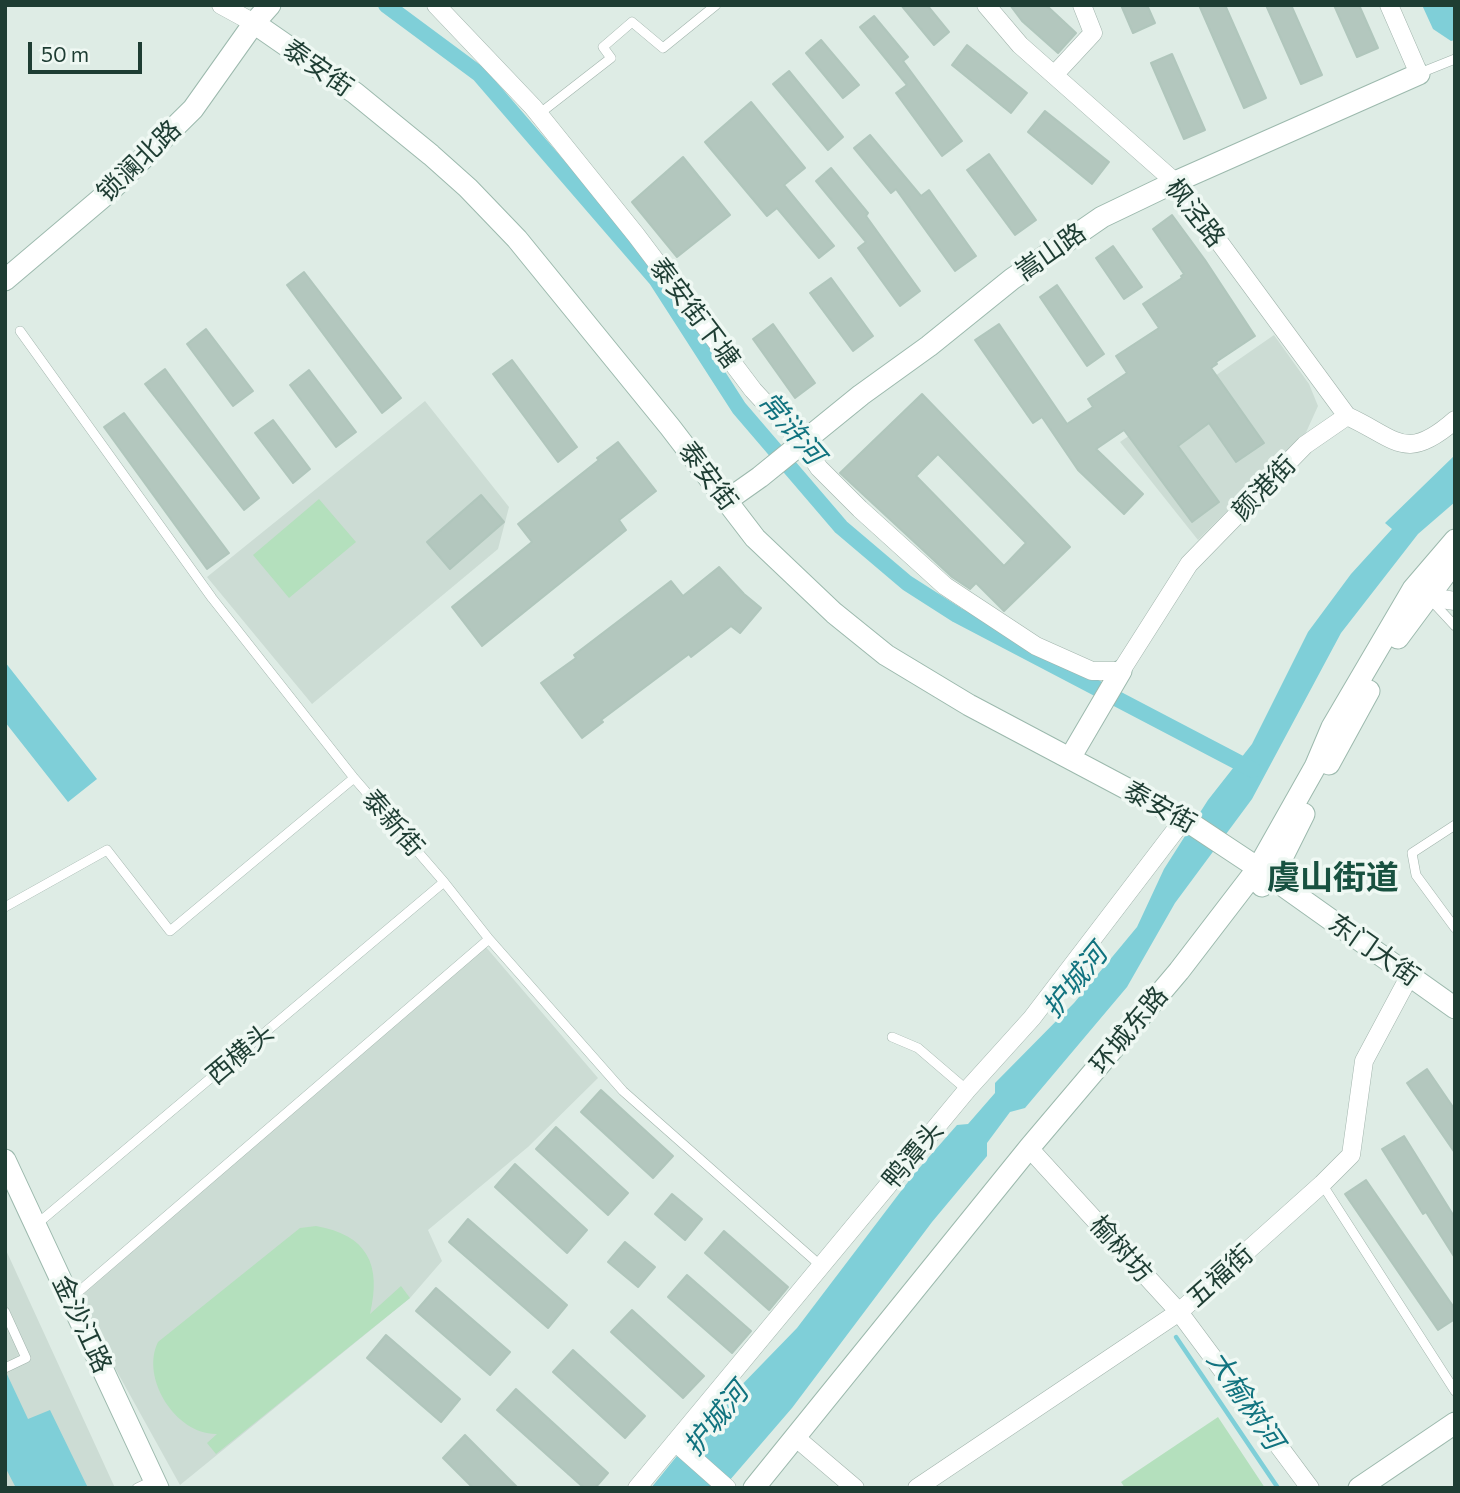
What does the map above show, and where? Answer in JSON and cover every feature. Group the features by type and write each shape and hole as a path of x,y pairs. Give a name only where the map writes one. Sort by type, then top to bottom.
{"street":[{"name":"泰安街","path":"221,5 256,14 468,188 525,250 670,427 755,538 834,613 886,655 969,705 1184,818 1264,872"},
{"name":"锁澜北路","path":"5,280 110,191 193,109 256,14 270,5"},
{"name":"泰安街下塘","path":"436,5 539,114 636,235 752,390 802,443 819,468 860,509 945,586 1036,646 1092,671 1121,671"},
{"name":"枫泾路","path":"986,5 1020,44 1175,182 1347,416"},
{"path":"1054,75 1093,33 1082,5"},
{"path":"1389,5 1419,74"},
{"name":"嵩山路","path":"726,501 761,477 1012,279 1102,217 1419,74"},
{"path":"1347,416 1405,446 1437,435 1455,420"},
{"name":"颜港街","path":"1121,671 1189,564 1306,445 1347,416"},
{"name":"环城东路","path":"767,1488 799,1441 1033,1152 1204,961 1264,872 1283,856 1420,593 1455,540"},
{"name":"环城东路","path":"1420,593 1455,561"},
{"path":"1420,593 1455,601"},
{"path":"1070,758 1121,671"},
{"name":"鸭潭头","path":"637,1488 967,1090 1032,1018 1184,818"},
{"name":"东门大街","path":"1264,872 1455,1008"},
{"name":"五福街","path":"917,1488 1179,1312 1322,1184 1350,1155 1364,1061 1410,975"},
{"name":"榆树坊","path":"1033,1152 1179,1312 1310,1488"},
{"name":"金沙江路","path":"5,1160 70,1299 150,1485"},
{"path":"1359,1488 1455,1423"},
{"path":"799,1441 855,1488"},
{"name":"环城东路","path":"754,1488 799,1441"},
{"path":"675,1442 727,1488"}],"lane":[{"path":"539,114 611,58 603,47 632,22 663,48 716,5"},
{"path":"1419,74 1455,59"},
{"name":"泰新街","path":"20,331 212,598 354,778 444,882 489,939 623,1091 821,1266"},
{"path":"1420,593 1455,626"},
{"path":"5,907 107,850 170,931 354,778"},
{"path":"1455,825 1412,853 1416,875 1455,928"},
{"name":"西横头","path":"36,1226 444,882"},
{"path":"70,1299 489,939"},
{"path":"892,1037 918,1048 967,1090"},
{"path":"1322,1184 1455,1391"},
{"path":"5,1312 26,1358 5,1368"}],"shaded area":[{"path":"1274,335 1309,384 1318,406 1303,439 1198,540 1120,442"},
{"path":"425,401 509,507 498,549 312,704 207,577"},
{"path":"485,946 598,1078 528,1147 428,1230 442,1261 410,1298 180,1485 100,1341 81,1296"},
{"path":"5,1248 115,1488 5,1488"}],"green space":[{"path":"319,499 356,542 289,598 253,555"},
{"path":"316,1226 348,1237 367,1255 374,1280 370,1314 401,1286 410,1298 216,1454 207,1443 217,1434 202,1432 188,1425 165,1402 154,1372 154,1356 158,1342 300,1228"},
{"path":"1218,1417 1265,1488 1125,1488 1121,1482"}],"water":[{"path":"1422,5 1455,5 1455,40 1451,41 1433,29"},
{"name":"护城河","path":"1455,455 1455,502 1418,534 1341,633 1252,799 1175,903 1127,987 1025,1108 1010,1112 987,1143 987,1156 932,1222 792,1408 723,1488 651,1488 698,1430 797,1328 914,1174 957,1125 968,1124 995,1093 995,1083 1074,1003 1137,927 1164,869 1208,800 1252,744 1308,632 1351,574 1392,529 1385,523"},
{"path":"5,662 97,779 68,802 5,722"},
{"path":"5,1370 28,1419 50,1410 88,1488 16,1488 5,1467"}],"building":[{"path":"901,5 927,5 949,32 934,45"},
{"path":"1010,5 1046,5 1076,33 1058,53 1022,21"},
{"path":"1121,5 1147,5 1155,23 1133,33"},
{"path":"1199,5 1225,5 1266,98 1244,108"},
{"path":"1266,5 1291,5 1322,75 1301,84"},
{"path":"1334,5 1359,5 1378,48 1357,57"},
{"path":"874,16 908,57 903,61 962,141 942,156 896,93 907,85 860,27"},
{"path":"821,40 859,85 843,98 806,53"},
{"path":"967,45 1027,93 1011,113 952,65"},
{"path":"1172,54 1205,130 1184,139 1151,63"},
{"path":"789,71 843,137 828,150 773,84"},
{"path":"751,102 805,168 784,185 834,246 819,258 777,208 767,216 705,142"},
{"path":"1045,111 1109,162 1092,184 1028,132"},
{"path":"870,135 921,196 929,190 976,256 955,271 896,189 891,193 854,148"},
{"path":"989,154 1036,220 1015,235 967,170"},
{"path":"683,157 730,215 677,257 632,202"},
{"path":"831,168 868,213 866,216 920,291 900,306 858,248 866,242 816,181"},
{"path":"1172,215 1255,336 1211,368 1264,443 1236,462 1209,423 1178,446 1219,502 1192,522 1124,430 1096,449 1143,494 1124,514 1078,470 1042,417 1033,423 975,340 999,324 1067,424 1093,407 1088,399 1127,373 1116,356 1159,328 1143,304 1184,274 1153,229"},
{"path":"1113,246 1142,287 1124,299 1096,258"},
{"path":"304,272 401,398 382,413 287,285"},
{"path":"831,278 873,336 853,351 810,293"},
{"path":"1057,285 1104,354 1087,366 1040,297"},
{"path":"773,324 815,383 795,398 753,339"},
{"path":"206,329 253,391 233,406 187,344"},
{"path":"512,360 577,447 558,462 493,374"},
{"path":"165,369 259,498 244,510 145,384"},
{"path":"309,370 356,432 336,447 290,385"},
{"path":"922,394 1070,547 1004,611 976,583 970,589 952,577 840,473","holes":["938,454 1026,543 1004,566 916,476"]},
{"path":"124,413 229,553 207,569 104,427"},
{"path":"273,420 310,469 293,483 255,433"},
{"path":"618,442 656,491 619,520 626,530 482,646 452,607 532,542 518,524"},
{"path":"481,495 504,522 450,569 427,542"},
{"path":"719,567 761,608 740,633 731,626 601,720 603,722 582,738 541,683 671,581 683,596"},
{"path":"1427,1069 1455,1110 1455,1153 1407,1083"},
{"path":"601,1090 673,1156 653,1178 581,1112"},
{"path":"556,1127 628,1193 608,1215 536,1149"},
{"path":"1404,1136 1455,1218 1455,1258 1426,1212 1423,1214 1382,1149"},
{"path":"515,1164 587,1230 567,1253 495,1187"},
{"path":"1366,1180 1455,1309 1455,1319 1438,1330 1345,1194"},
{"path":"672,1194 702,1219 685,1240 655,1214"},
{"path":"468,1219 567,1305 548,1328 449,1242"},
{"path":"724,1231 788,1287 769,1310 705,1253"},
{"path":"625,1242 655,1267 638,1287 608,1262"},
{"path":"687,1275 751,1331 732,1353 668,1297"},
{"path":"436,1288 510,1352 490,1375 416,1311"},
{"path":"632,1310 704,1376 683,1398 611,1332"},
{"path":"386,1335 460,1399 441,1422 367,1358"},
{"path":"573,1350 645,1416 625,1438 553,1372"},
{"path":"516,1389 608,1473 595,1488 584,1488 497,1410"},
{"path":"465,1435 518,1488 473,1488 443,1458"}],"waterway":[{"name":"常浒河","path":"386,5 479,74 656,279 739,408 841,527 907,583 957,615 1253,770"},
{"name":"大榆树河","path":"1176,1337 1278,1488"}],"district":[{"name":"虞山街道","path":"1333,878"}]}
